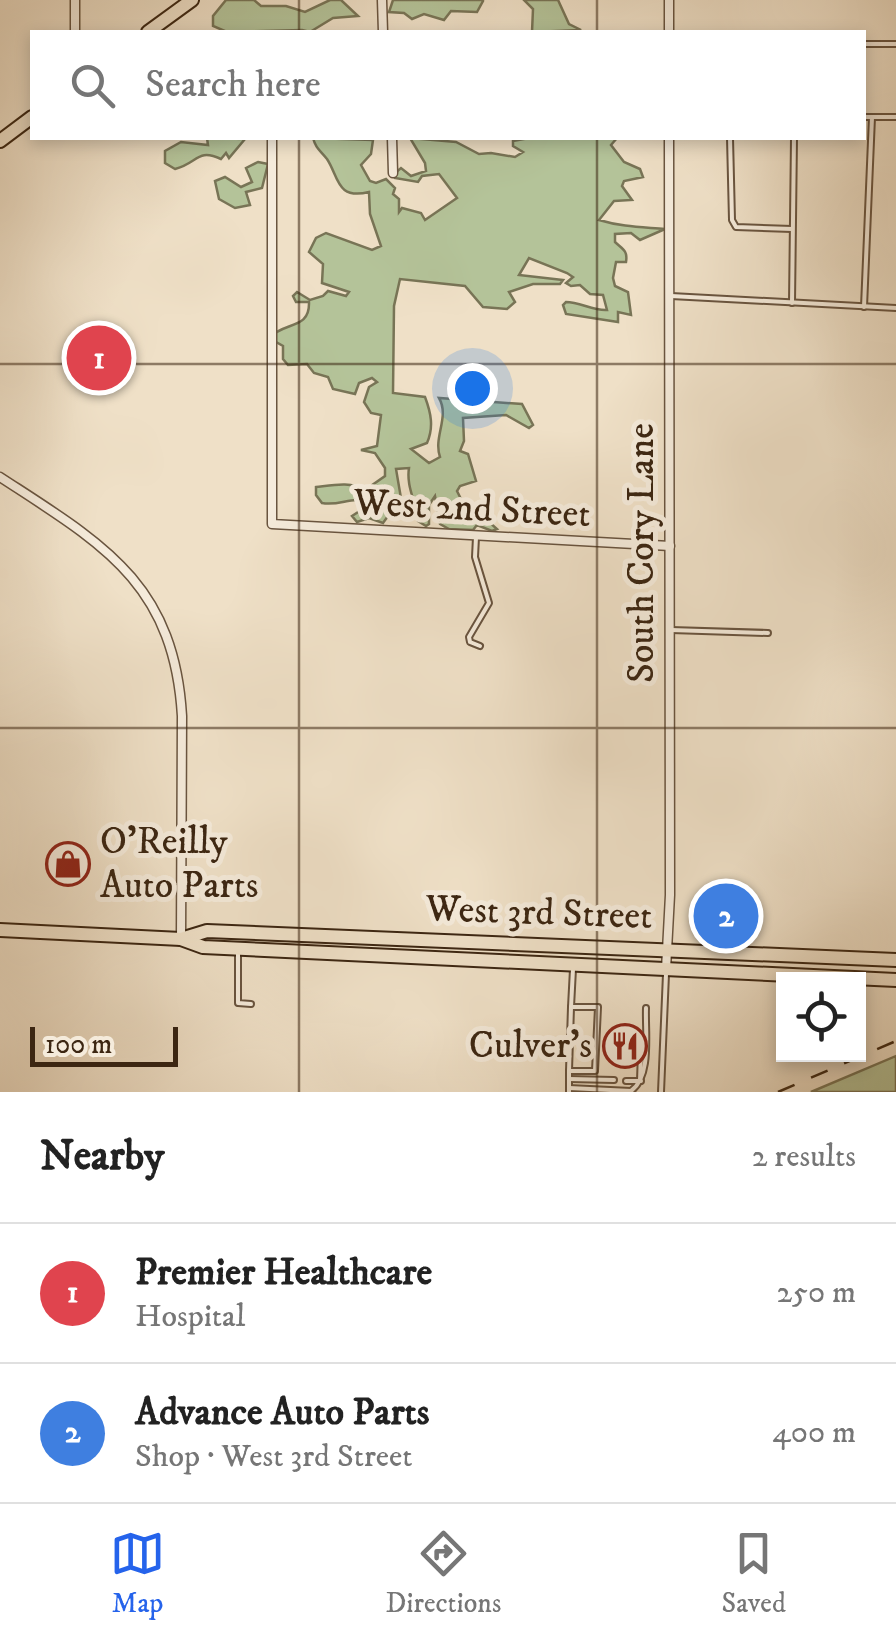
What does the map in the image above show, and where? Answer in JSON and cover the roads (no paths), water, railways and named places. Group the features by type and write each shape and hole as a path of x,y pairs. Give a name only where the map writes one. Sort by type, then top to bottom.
{"main road":[{"path":"151,30 192,0"},
{"path":"0,141 30,119"},
{"name":"West 3rd Street","path":"0,930 180,939 203,947 896,980"},
{"name":"West 3rd Street","path":"180,939 207,930 896,960"}],"street":[{"path":"75,0 75,30"},
{"path":"382,0 383,30"},
{"path":"668,0 668,30"},
{"name":"West 2nd Street","path":"272,140 272,524 670,546"},
{"path":"392,140 393,173"},
{"name":"South Cory Lane","path":"666,969 670,948 669,140"},
{"path":"0,476 86,532 113,556 152,605 170,642 182,716 180,939"}],"lane":[{"path":"866,44 896,44"},
{"path":"866,117 896,116"},
{"path":"864,308 872,117"},
{"path":"730,140 732,220 736,228 792,229"},
{"path":"792,304 794,140"},
{"path":"670,296 896,308"},
{"path":"476,536 475,558 489,595 486,612 470,633 470,642 480,646"},
{"path":"671,630 768,632"},
{"path":"238,948 238,1003 251,1004"},
{"path":"573,964 569,1090 630,1091 641,1081 646,1008"},
{"path":"661,1092 666,969"},
{"path":"569,1070 595,1070 598,1007 571,1006"},
{"path":"641,1081 645,1035"},
{"path":"569,1079 614,1080"},
{"path":"626,1081 641,1081"}],"railway":[{"path":"778,1092 896,1041"}],"place":[{"name":"Premier Healthcare","path":"99,358"},
{"name":"O'Reilly Auto Parts","path":"68,864"},
{"name":"Advance Auto Parts","path":"726,916"},
{"name":"Culver's","path":"625,1046"}]}
